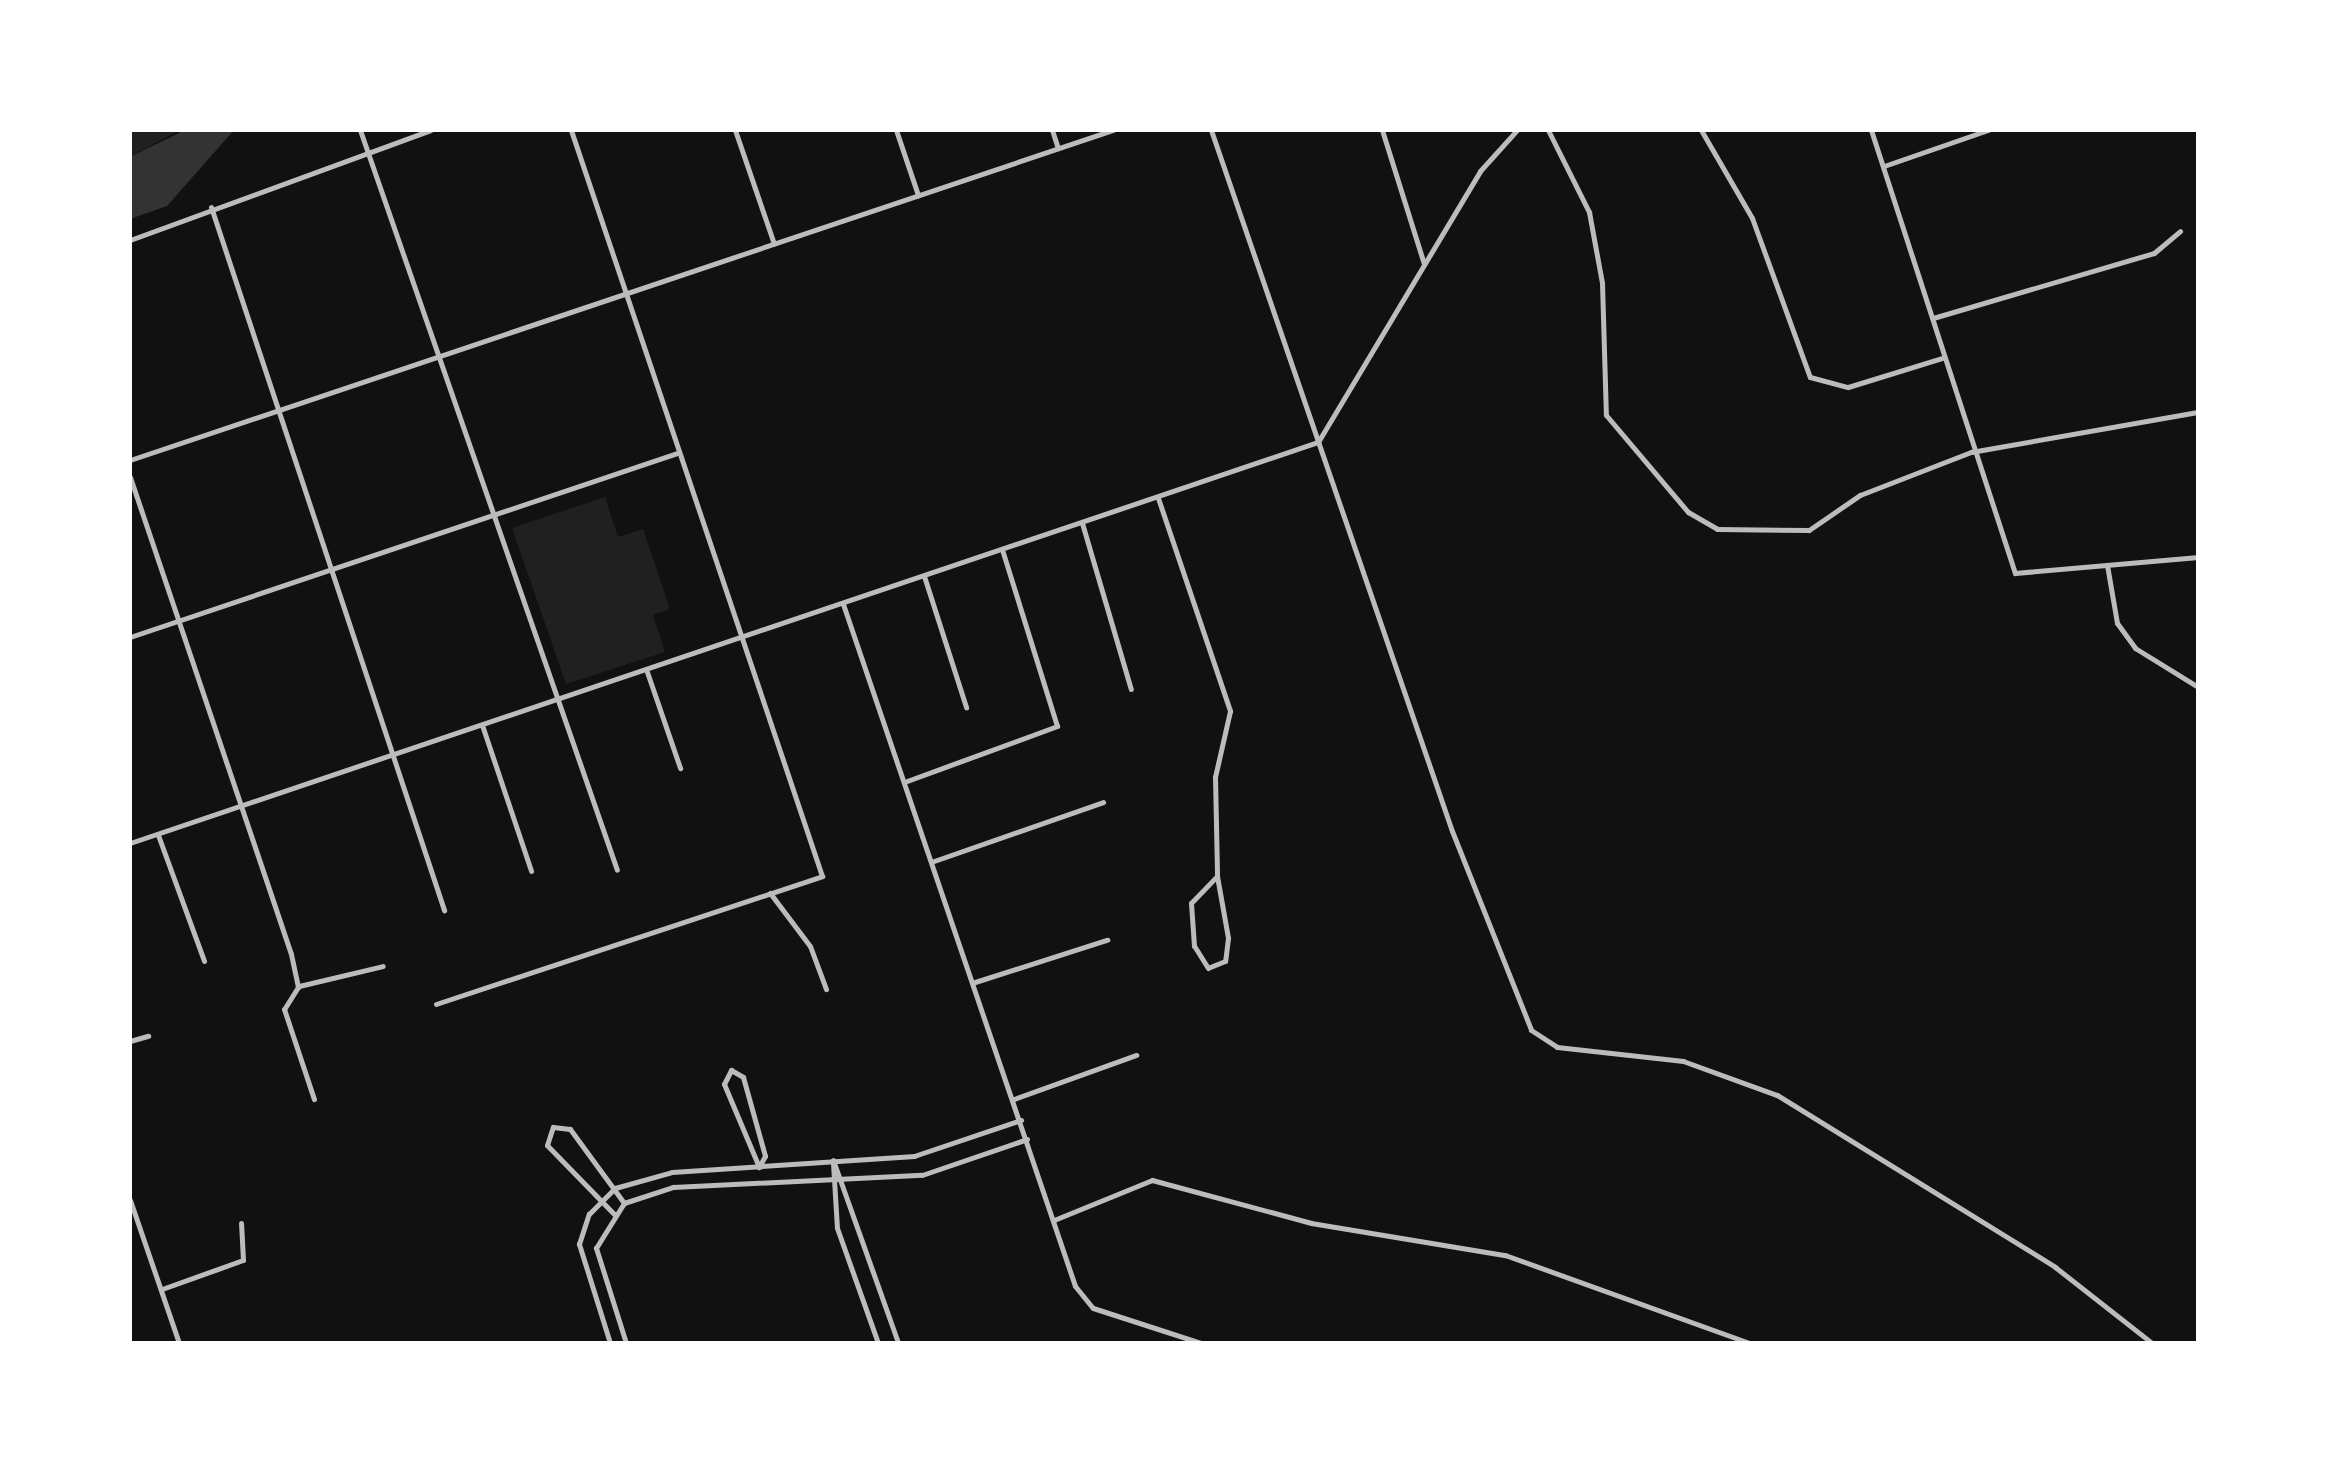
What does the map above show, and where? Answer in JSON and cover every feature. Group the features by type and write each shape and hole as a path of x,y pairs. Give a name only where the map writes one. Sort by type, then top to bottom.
{"street":[{"path":"360,130 617,870"},
{"path":"130,240 211,207 430,130"},
{"path":"436,1004 822,876 570,130"},
{"path":"735,130 774,244"},
{"path":"896,130 918,195"},
{"path":"1052,130 1058,148"},
{"path":"130,460 1113,130"},
{"path":"1212,130 1452,831 1540,1040 1682,1061 1777,1095 2039,1256 2152,1343"},
{"path":"1382,130 1424,264"},
{"path":"130,844 1318,442 1424,264 1516,130"},
{"path":"1548,130 1589,212 1606,415 1688,512 1718,529 1809,530 1860,495 1971,452 2198,412"},
{"path":"1700,130 1752,218 1810,377 1848,387 1942,358"},
{"path":"1871,130 1933,318 1971,452 2015,573 2198,557"},
{"path":"1884,166 1988,130"},
{"path":"211,207 444,910"},
{"path":"1933,318 2154,253 2180,231"},
{"path":"130,637 334,572 677,452"},
{"path":"130,477 298,987"},
{"path":"1158,498 1230,711 1215,776 1218,876 1228,938 1225,961 1208,968 1194,946 1191,904 1218,876"},
{"path":"1082,523 1131,689"},
{"path":"907,781 1057,726 1002,549"},
{"path":"2107,565 2117,623 2135,648 2198,688"},
{"path":"924,576 966,707"},
{"path":"844,604 1075,1286 1093,1308 1201,1343"},
{"path":"646,670 680,768"},
{"path":"482,725 531,871"},
{"path":"934,861 1103,802"},
{"path":"158,835 204,960"},
{"path":"770,892 810,946 826,989"},
{"path":"975,982 1107,940"},
{"path":"314,1099 284,1009 298,987 383,966"},
{"path":"130,1040 148,1036"},
{"path":"1014,1099 1136,1055"},
{"path":"759,1167 764,1156 743,1077 732,1070 724,1084 762,1182"},
{"path":"610,1343 579,1244 602,1201 615,1188 647,1176 914,1156 1021,1120"},
{"path":"614,1214 547,1146 553,1127 570,1129 624,1202"},
{"path":"626,1343 596,1248 624,1202 652,1189 922,1174 1027,1139"},
{"path":"834,1160 846,1181 898,1343"},
{"path":"834,1160 829,1182 878,1343"},
{"path":"1054,1220 1152,1180 1311,1224 1505,1256 1749,1343"},
{"path":"130,1200 179,1343"},
{"path":"162,1289 243,1260 241,1223"}],"shaded area":[{"path":"130,130 180,130 130,157"},
{"path":"185,130 234,130 167,206 130,219 130,157"},
{"path":"605,497 618,537 643,529 670,609 653,615 665,652 566,684 512,528"}]}
